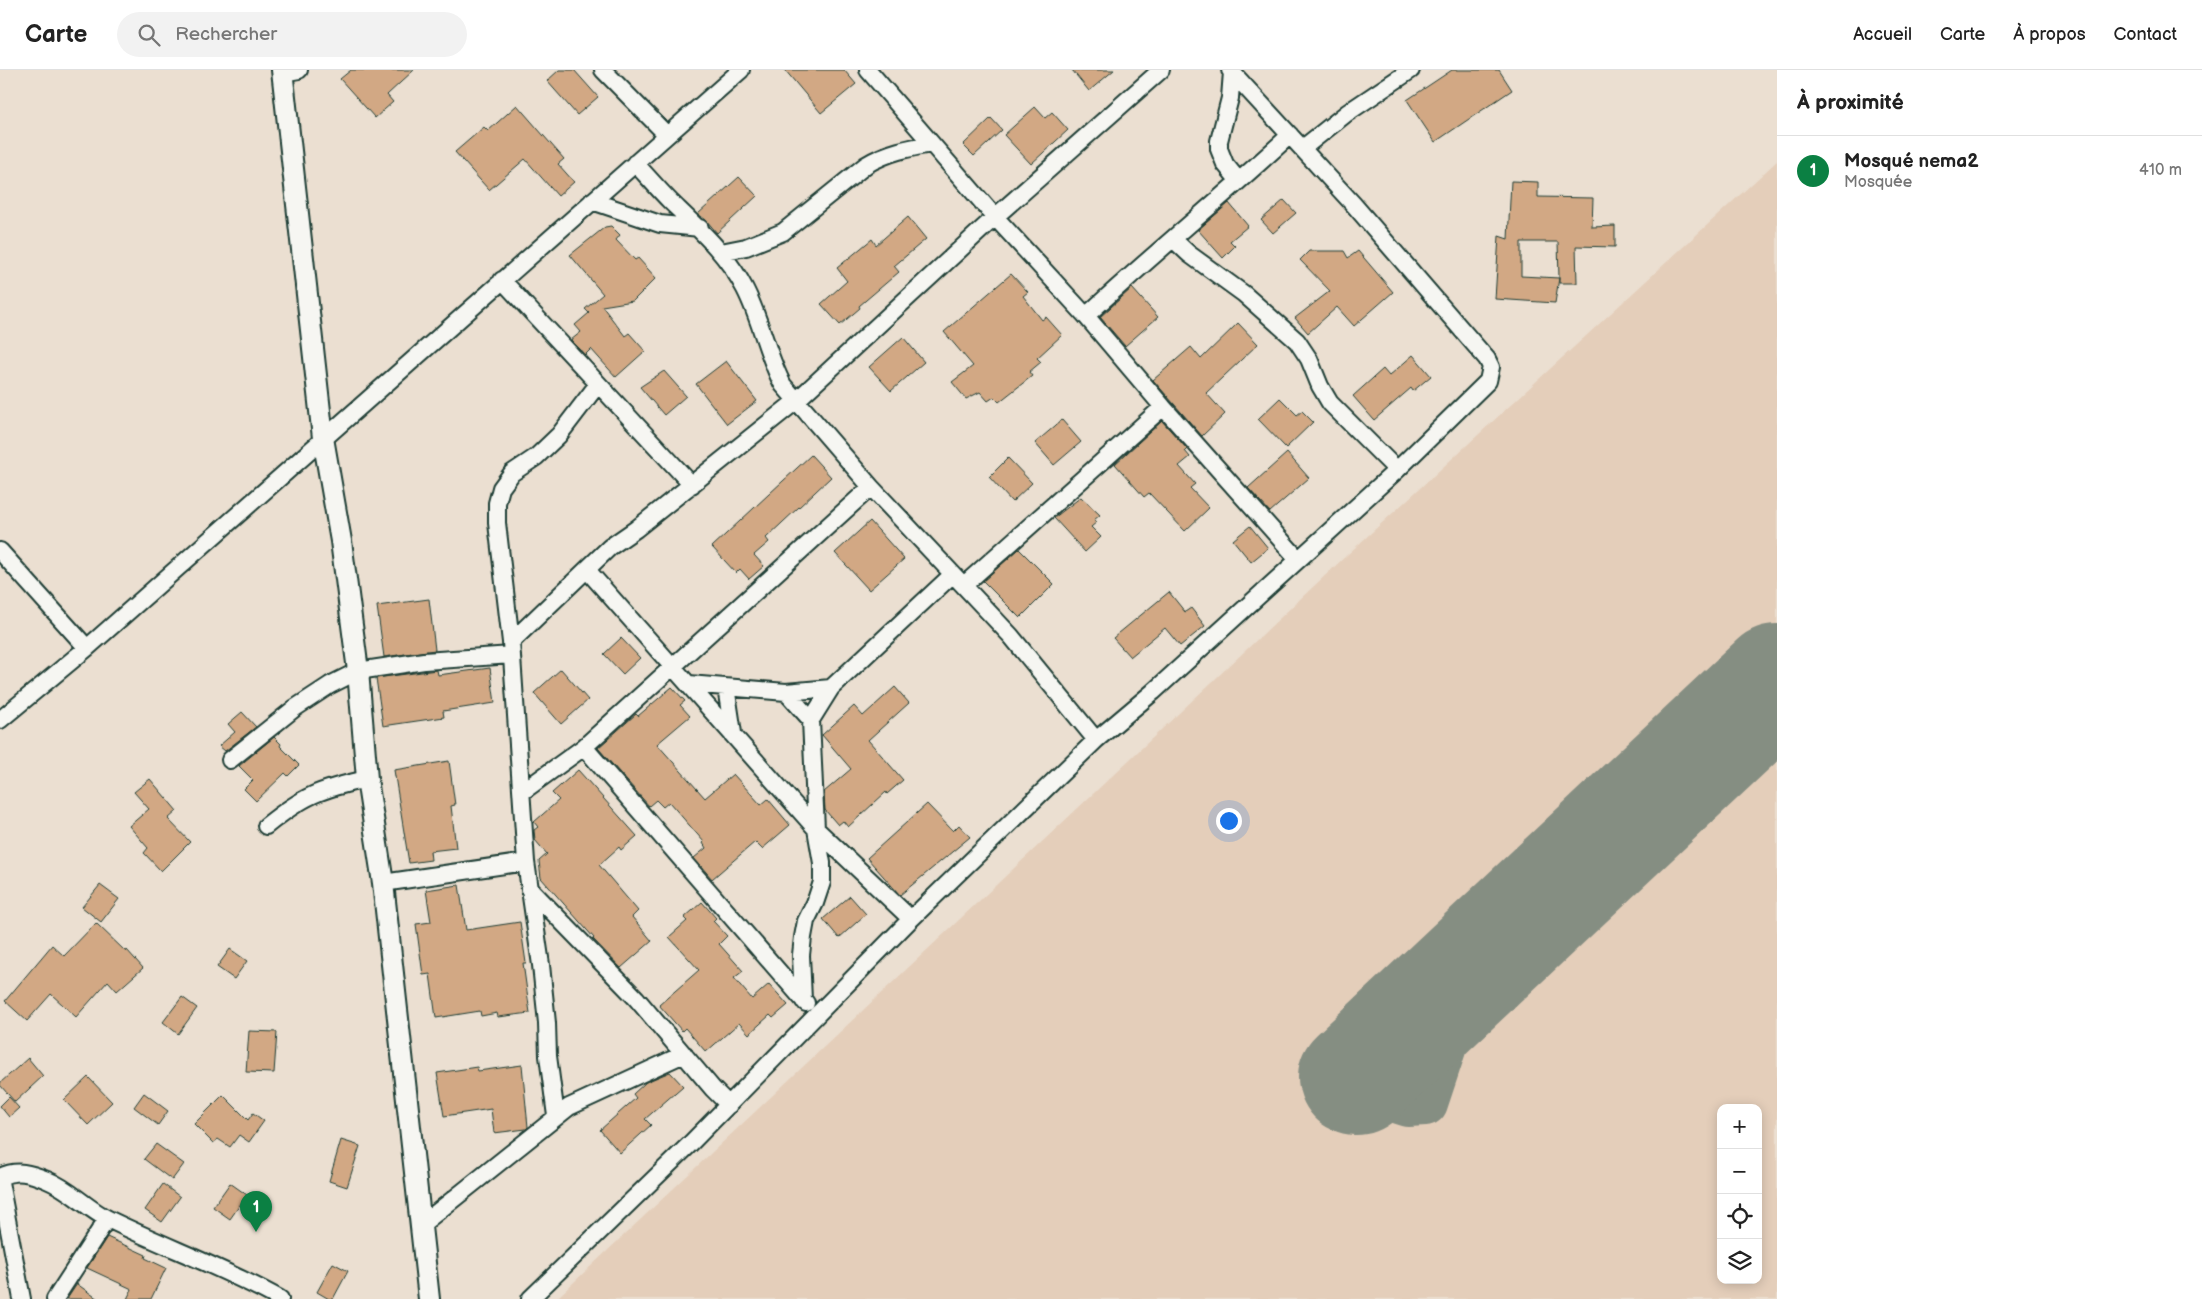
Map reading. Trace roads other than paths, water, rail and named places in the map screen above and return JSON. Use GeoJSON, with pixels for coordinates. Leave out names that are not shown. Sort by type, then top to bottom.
{"type":"FeatureCollection","features":[{"type":"Feature","properties":{"kind":"street"},"geometry":{"type":"LineString","coordinates":[[603,70],[667,135]]}},
{"type":"Feature","properties":{"kind":"street"},"geometry":{"type":"LineString","coordinates":[[0,720],[87,648],[741,70]]}},
{"type":"Feature","properties":{"kind":"street"},"geometry":{"type":"LineString","coordinates":[[868,70],[995,217],[1086,316],[1163,407],[1298,559]]}},
{"type":"Feature","properties":{"kind":"street"},"geometry":{"type":"LineString","coordinates":[[230,760],[295,708],[330,685],[358,671],[512,649],[610,547],[796,401],[995,217],[1161,70]]}},
{"type":"Feature","properties":{"kind":"street"},"geometry":{"type":"LineString","coordinates":[[1303,148],[1347,112],[1411,70]]}},
{"type":"Feature","properties":{"kind":"street"},"geometry":{"type":"LineString","coordinates":[[288,71],[324,438],[341,541],[358,671],[367,779],[383,884],[429,1299]]}},
{"type":"Feature","properties":{"kind":"street"},"geometry":{"type":"LineString","coordinates":[[530,1299],[818,1015],[911,918],[1096,740],[1153,692],[1397,470],[1483,387],[1491,374],[1491,367],[1487,359],[1447,312],[1303,148],[1231,71]]}},
{"type":"Feature","properties":{"kind":"street"},"geometry":{"type":"LineString","coordinates":[[1231,71],[1230,98],[1219,149],[1225,164],[1238,180]]}},
{"type":"Feature","properties":{"kind":"street"},"geometry":{"type":"LineString","coordinates":[[1086,316],[1137,268],[1173,239],[1290,135]]}},
{"type":"Feature","properties":{"kind":"street"},"geometry":{"type":"LineString","coordinates":[[721,252],[746,247],[783,232],[878,157],[932,144]]}},
{"type":"Feature","properties":{"kind":"street"},"geometry":{"type":"LineString","coordinates":[[635,163],[670,202],[700,228],[721,252],[746,290],[774,369],[783,385],[871,487],[1011,636],[1096,740]]}},
{"type":"Feature","properties":{"kind":"street"},"geometry":{"type":"LineString","coordinates":[[592,200],[660,224],[700,228]]}},
{"type":"Feature","properties":{"kind":"street"},"geometry":{"type":"LineString","coordinates":[[1173,239],[1189,254],[1244,294],[1297,341],[1309,360],[1320,386],[1330,403],[1397,470]]}},
{"type":"Feature","properties":{"kind":"street"},"geometry":{"type":"LineString","coordinates":[[502,280],[692,484]]}},
{"type":"Feature","properties":{"kind":"street"},"geometry":{"type":"LineString","coordinates":[[556,1116],[548,1056],[547,1023],[532,891],[526,862],[512,649],[497,523],[497,503],[501,488],[512,473],[536,457],[558,435],[598,384]]}},
{"type":"Feature","properties":{"kind":"street"},"geometry":{"type":"LineString","coordinates":[[803,1000],[801,954],[803,937],[806,921],[822,882],[822,863],[816,829],[811,720],[831,688],[1163,407]]}},
{"type":"Feature","properties":{"kind":"street"},"geometry":{"type":"LineString","coordinates":[[522,792],[584,747],[871,487]]}},
{"type":"Feature","properties":{"kind":"street"},"geometry":{"type":"LineString","coordinates":[[0,551],[87,648]]}},
{"type":"Feature","properties":{"kind":"street"},"geometry":{"type":"LineString","coordinates":[[588,571],[816,829],[911,918]]}},
{"type":"Feature","properties":{"kind":"street"},"geometry":{"type":"LineString","coordinates":[[689,684],[786,692],[831,688]]}},
{"type":"Feature","properties":{"kind":"street"},"geometry":{"type":"LineString","coordinates":[[726,687],[733,733]]}},
{"type":"Feature","properties":{"kind":"street"},"geometry":{"type":"LineString","coordinates":[[786,692],[811,720]]}},
{"type":"Feature","properties":{"kind":"street"},"geometry":{"type":"LineString","coordinates":[[584,747],[818,1015]]}},
{"type":"Feature","properties":{"kind":"street"},"geometry":{"type":"LineString","coordinates":[[266,826],[288,808],[307,796],[330,787],[367,779]]}},
{"type":"Feature","properties":{"kind":"street"},"geometry":{"type":"LineString","coordinates":[[383,884],[526,862]]}},
{"type":"Feature","properties":{"kind":"street"},"geometry":{"type":"LineString","coordinates":[[532,891],[636,998],[712,1089],[728,1105]]}},
{"type":"Feature","properties":{"kind":"street"},"geometry":{"type":"LineString","coordinates":[[421,1225],[556,1116],[588,1098],[684,1054]]}},
{"type":"Feature","properties":{"kind":"street"},"geometry":{"type":"LineString","coordinates":[[0,1177],[12,1172],[23,1172],[46,1180],[69,1192],[91,1210],[107,1219],[139,1235],[209,1263],[280,1299]]}},
{"type":"Feature","properties":{"kind":"street"},"geometry":{"type":"LineString","coordinates":[[0,1182],[22,1299]]}},
{"type":"Feature","properties":{"kind":"street"},"geometry":{"type":"LineString","coordinates":[[55,1299],[107,1219]]}},
{"type":"Feature","properties":{"kind":"place","name":"Mosqué nema2"},"geometry":{"type":"Point","coordinates":[256,1232]}}]}
